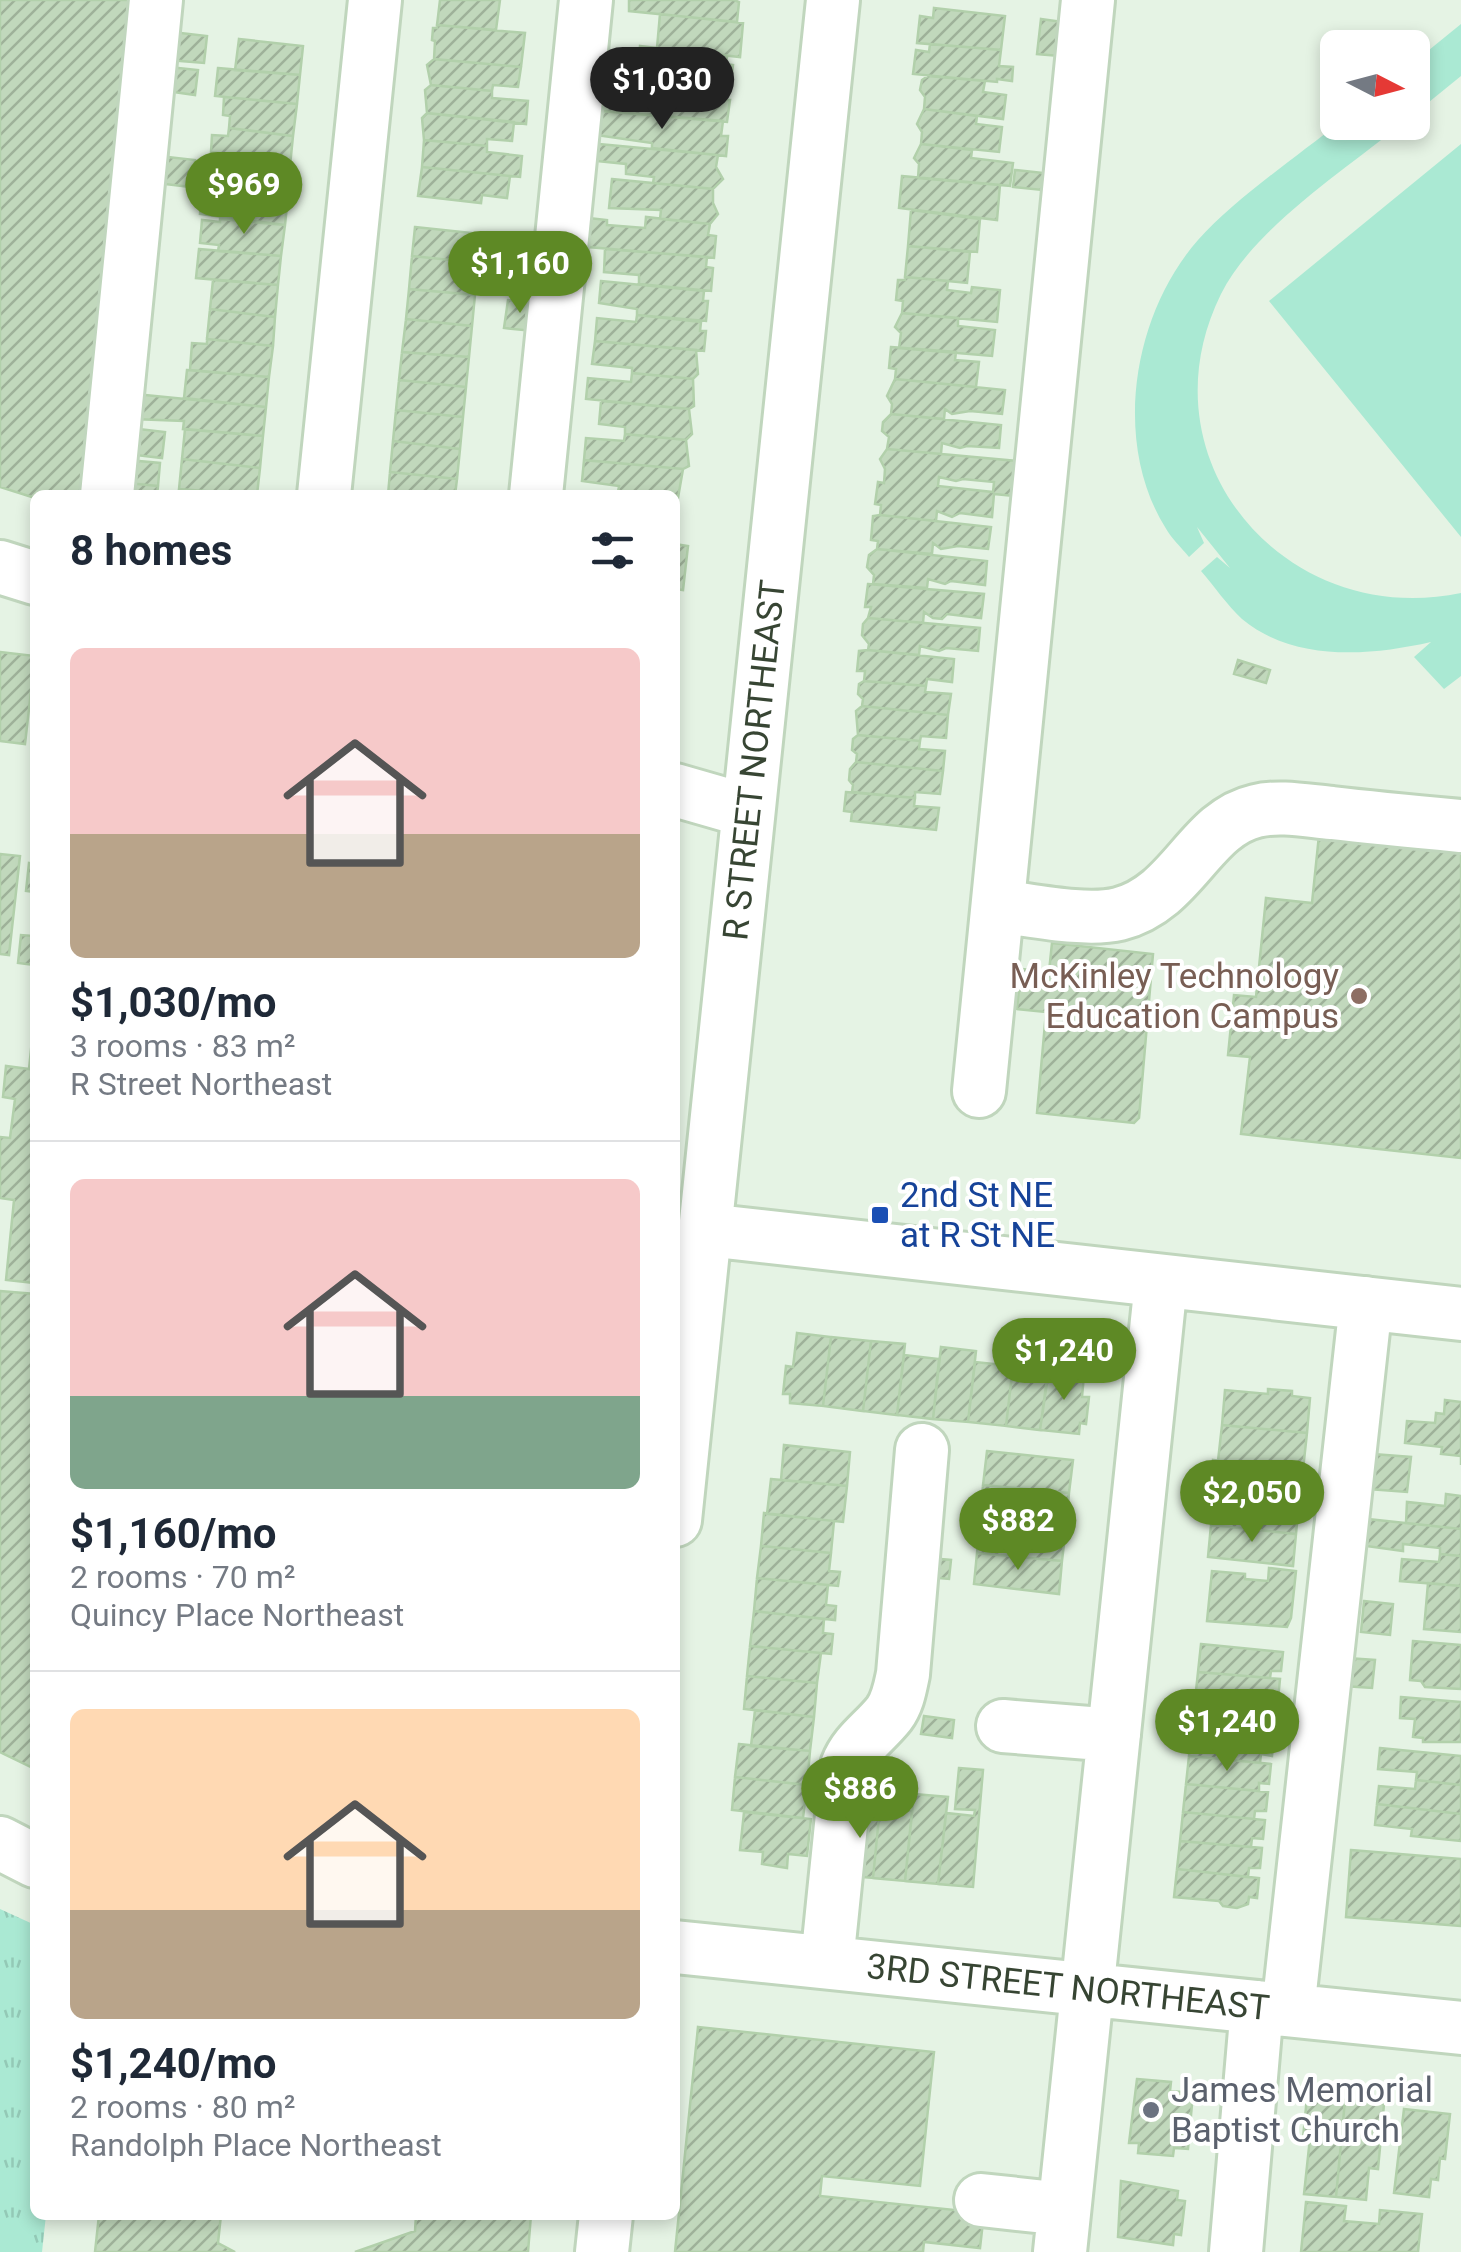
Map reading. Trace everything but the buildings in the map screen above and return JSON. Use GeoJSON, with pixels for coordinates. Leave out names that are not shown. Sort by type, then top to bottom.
{"type":"FeatureCollection","features":[{"type":"Feature","properties":{"kind":"street"},"geometry":{"type":"LineString","coordinates":[[107,490],[156,0]]}},
{"type":"Feature","properties":{"kind":"street"},"geometry":{"type":"LineString","coordinates":[[325,490],[374,0]]}},
{"type":"Feature","properties":{"kind":"street"},"geometry":{"type":"LineString","coordinates":[[537,490],[586,0]]}},
{"type":"Feature","properties":{"kind":"street","name":"R STREET NORTHEAST"},"geometry":{"type":"LineString","coordinates":[[680,1475],[832,0]]}},
{"type":"Feature","properties":{"kind":"street"},"geometry":{"type":"LineString","coordinates":[[979,1091],[1088,0]]}},
{"type":"Feature","properties":{"kind":"street"},"geometry":{"type":"LineString","coordinates":[[0,567],[30,576]]}},
{"type":"Feature","properties":{"kind":"street"},"geometry":{"type":"LineString","coordinates":[[680,792],[748,812]]}},
{"type":"Feature","properties":{"kind":"street"},"geometry":{"type":"LineString","coordinates":[[998,906],[1118,914],[1156,898],[1228,822],[1257,810],[1461,826]]}},
{"type":"Feature","properties":{"kind":"street"},"geometry":{"type":"LineString","coordinates":[[707,1230],[1461,1314]]}},
{"type":"Feature","properties":{"kind":"street"},"geometry":{"type":"LineString","coordinates":[[981,2200],[1062,2231],[1160,1282]]}},
{"type":"Feature","properties":{"kind":"street"},"geometry":{"type":"LineString","coordinates":[[1236,2252],[1366,1304]]}},
{"type":"Feature","properties":{"kind":"street"},"geometry":{"type":"LineString","coordinates":[[827,1962],[847,1766],[860,1742],[888,1715],[903,1674],[922,1450]]}},
{"type":"Feature","properties":{"kind":"street"},"geometry":{"type":"LineString","coordinates":[[1003,1726],[1114,1736]]}},
{"type":"Feature","properties":{"kind":"street"},"geometry":{"type":"LineString","coordinates":[[0,1843],[30,1859]]}},
{"type":"Feature","properties":{"kind":"street","name":"3RD STREET NORTHEAST"},"geometry":{"type":"LineString","coordinates":[[680,1947],[1461,2028]]}},
{"type":"Feature","properties":{"kind":"street"},"geometry":{"type":"LineString","coordinates":[[602,2252],[605,2220]]}},
{"type":"Feature","properties":{"kind":"green space"},"geometry":{"type":"Polygon","coordinates":[[[1461,24],[1461,76],[1430,101],[1430,49],[1461,24]]]}},
{"type":"Feature","properties":{"kind":"green space"},"geometry":{"type":"Polygon","coordinates":[[[1320,137],[1381,140],[1278,223],[1255,246],[1221,294],[1201,356],[1199,416],[1215,471],[1245,520],[1287,558],[1338,585],[1397,598],[1461,593],[1461,676],[1444,689],[1414,657],[1431,642],[1383,650],[1333,652],[1285,643],[1263,633],[1242,619],[1201,571],[1217,557],[1230,568],[1197,527],[1204,543],[1189,557],[1165,527],[1149,493],[1139,456],[1135,418],[1137,379],[1158,304],[1198,240],[1320,137]]]}},
{"type":"Feature","properties":{"kind":"green space"},"geometry":{"type":"Polygon","coordinates":[[[1461,144],[1461,537],[1269,301],[1461,144]]]}},
{"type":"Feature","properties":{"kind":"green space"},"geometry":{"type":"Polygon","coordinates":[[[0,1909],[30,1923],[30,2220],[45,2220],[42,2252],[0,2252],[0,1909]]]}},
{"type":"Feature","properties":{"kind":"place","name":"McKinley Technology Education Campus"},"geometry":{"type":"Point","coordinates":[1359,996]}},
{"type":"Feature","properties":{"kind":"place","name":"2nd St NE at R St NE"},"geometry":{"type":"Point","coordinates":[880,1215]}},
{"type":"Feature","properties":{"kind":"place","name":"James Memorial Baptist Church"},"geometry":{"type":"Point","coordinates":[1151,2110]}}]}
